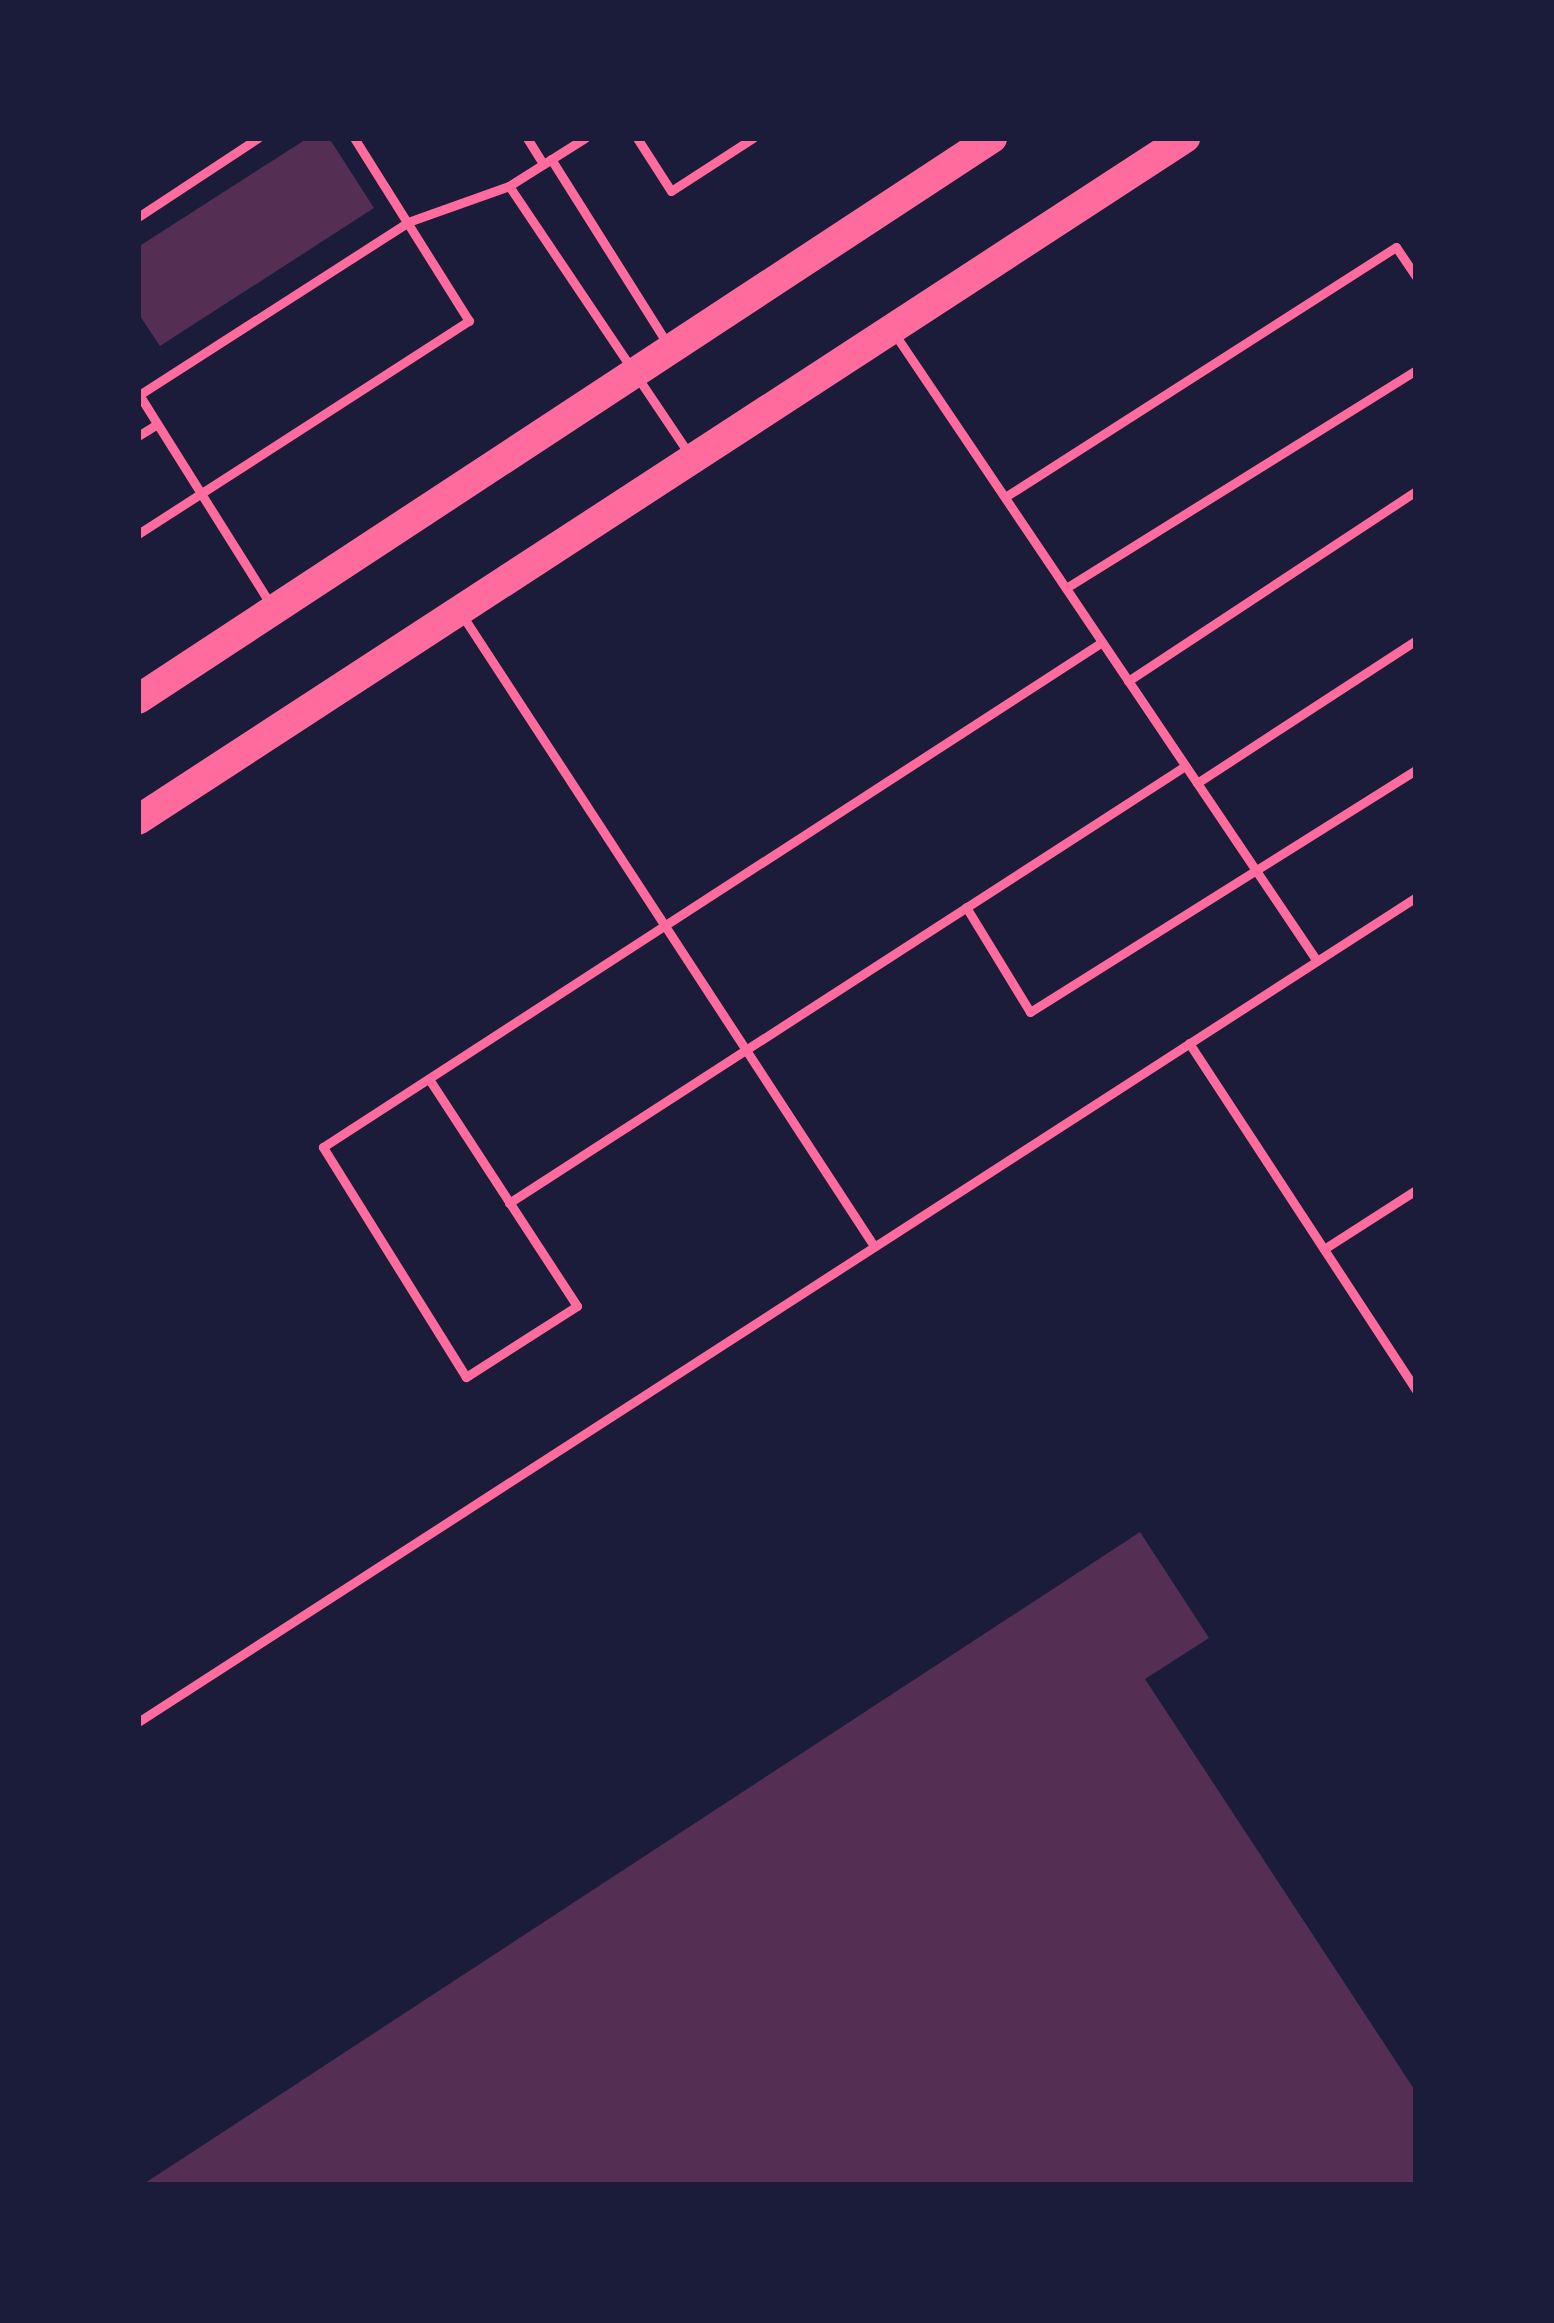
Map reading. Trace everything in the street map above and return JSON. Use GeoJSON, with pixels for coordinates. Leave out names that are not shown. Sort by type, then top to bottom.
{"type":"FeatureCollection","features":[{"type":"Feature","properties":{"kind":"main road"},"geometry":{"type":"LineString","coordinates":[[138,699],[992,138]]}},
{"type":"Feature","properties":{"kind":"main road"},"geometry":{"type":"LineString","coordinates":[[138,820],[1185,138]]}},
{"type":"Feature","properties":{"kind":"lane"},"geometry":{"type":"LineString","coordinates":[[138,217],[258,138]]}},
{"type":"Feature","properties":{"kind":"lane"},"geometry":{"type":"LineString","coordinates":[[138,534],[469,321],[354,138]]}},
{"type":"Feature","properties":{"kind":"lane"},"geometry":{"type":"LineString","coordinates":[[527,138],[670,350]]}},
{"type":"Feature","properties":{"kind":"lane"},"geometry":{"type":"LineString","coordinates":[[274,610],[139,394],[408,222],[509,186],[585,138]]}},
{"type":"Feature","properties":{"kind":"lane"},"geometry":{"type":"LineString","coordinates":[[637,138],[671,191],[753,138]]}},
{"type":"Feature","properties":{"kind":"lane"},"geometry":{"type":"LineString","coordinates":[[509,186],[692,458]]}},
{"type":"Feature","properties":{"kind":"lane"},"geometry":{"type":"LineString","coordinates":[[1005,497],[1396,247],[1416,277]]}},
{"type":"Feature","properties":{"kind":"lane"},"geometry":{"type":"LineString","coordinates":[[891,329],[1316,961]]}},
{"type":"Feature","properties":{"kind":"lane"},"geometry":{"type":"LineString","coordinates":[[1066,588],[1416,370]]}},
{"type":"Feature","properties":{"kind":"lane"},"geometry":{"type":"LineString","coordinates":[[138,436],[157,424]]}},
{"type":"Feature","properties":{"kind":"lane"},"geometry":{"type":"LineString","coordinates":[[1128,680],[1416,491]]}},
{"type":"Feature","properties":{"kind":"lane"},"geometry":{"type":"LineString","coordinates":[[459,610],[874,1246]]}},
{"type":"Feature","properties":{"kind":"lane"},"geometry":{"type":"LineString","coordinates":[[1197,783],[1416,640]]}},
{"type":"Feature","properties":{"kind":"lane"},"geometry":{"type":"LineString","coordinates":[[429,1078],[577,1306],[466,1377],[323,1147],[429,1078],[665,926],[1102,642]]}},
{"type":"Feature","properties":{"kind":"lane"},"geometry":{"type":"LineString","coordinates":[[509,1202],[1185,766]]}},
{"type":"Feature","properties":{"kind":"lane"},"geometry":{"type":"LineString","coordinates":[[966,907],[1030,1012],[1416,770]]}},
{"type":"Feature","properties":{"kind":"lane"},"geometry":{"type":"LineString","coordinates":[[138,1722],[1416,897]]}},
{"type":"Feature","properties":{"kind":"lane"},"geometry":{"type":"LineString","coordinates":[[1189,1043],[1416,1390]]}},
{"type":"Feature","properties":{"kind":"lane"},"geometry":{"type":"LineString","coordinates":[[1324,1249],[1416,1190]]}},
{"type":"Feature","properties":{"kind":"building"},"geometry":{"type":"Polygon","coordinates":[[[308,138],[329,138],[374,208],[160,346],[138,313],[138,247],[308,138]]]}},
{"type":"Feature","properties":{"kind":"building"},"geometry":{"type":"Polygon","coordinates":[[[1140,1532],[1209,1638],[1145,1679],[1416,2092],[1416,2185],[142,2185],[1140,1532]]]}}]}
